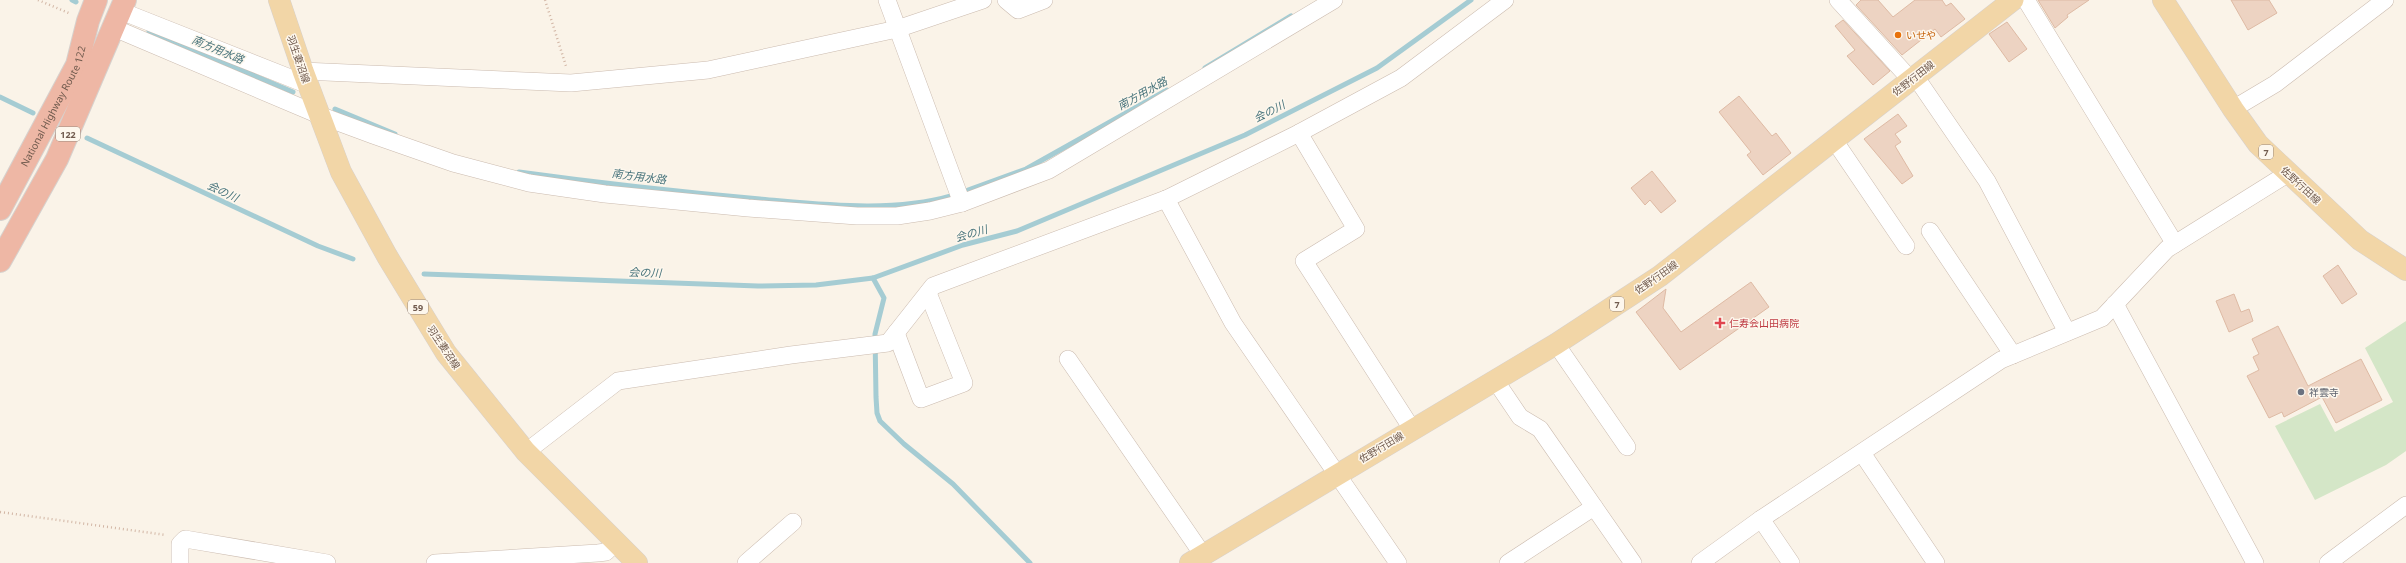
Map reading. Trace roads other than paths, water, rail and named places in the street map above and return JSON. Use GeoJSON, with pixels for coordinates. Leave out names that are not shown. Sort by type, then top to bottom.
{"type":"FeatureCollection","features":[{"type":"Feature","properties":{"kind":"highway","name":"National Highway Route 122"},"geometry":{"type":"LineString","coordinates":[[0,209],[78,65],[88,21],[96,0]]}},
{"type":"Feature","properties":{"kind":"highway","name":"122"},"geometry":{"type":"LineString","coordinates":[[0,261],[57,159],[120,13]]}},
{"type":"Feature","properties":{"kind":"main road","name":"羽生妻沼線"},"geometry":{"type":"LineString","coordinates":[[279,0],[305,78],[341,172],[387,256],[442,347],[526,452],[637,563]]}},
{"type":"Feature","properties":{"kind":"main road","name":"佐野行田線"},"geometry":{"type":"LineString","coordinates":[[1197,559],[1338,473],[1556,344],[1660,276],[2013,0]]}},
{"type":"Feature","properties":{"kind":"main road","name":"佐野行田線"},"geometry":{"type":"LineString","coordinates":[[2163,0],[2233,109],[2258,144],[2287,174],[2360,240],[2406,270]]}},
{"type":"Feature","properties":{"kind":"street"},"geometry":{"type":"LineString","coordinates":[[887,0],[962,203]]}},
{"type":"Feature","properties":{"kind":"street"},"geometry":{"type":"LineString","coordinates":[[120,13],[305,78],[571,83],[708,70],[897,29],[983,0]]}},
{"type":"Feature","properties":{"kind":"street"},"geometry":{"type":"LineString","coordinates":[[1006,0],[1018,10],[1044,0]]}},
{"type":"Feature","properties":{"kind":"street"},"geometry":{"type":"LineString","coordinates":[[120,13],[319,115],[453,163],[529,183],[605,194],[748,208],[857,216],[897,216],[930,211],[962,203],[1049,170],[1334,0]]}},
{"type":"Feature","properties":{"kind":"street"},"geometry":{"type":"LineString","coordinates":[[526,452],[618,381],[791,354],[888,342],[933,286],[1166,200],[1299,133],[1401,78],[1505,0]]}},
{"type":"Feature","properties":{"kind":"street"},"geometry":{"type":"LineString","coordinates":[[1838,0],[1913,78],[1987,181],[2067,332]]}},
{"type":"Feature","properties":{"kind":"street"},"geometry":{"type":"LineString","coordinates":[[2026,0],[2175,244]]}},
{"type":"Feature","properties":{"kind":"street"},"geometry":{"type":"LineString","coordinates":[[2233,109],[2287,76],[2385,0]]}},
{"type":"Feature","properties":{"kind":"street"},"geometry":{"type":"LineString","coordinates":[[1299,133],[1356,229],[1304,261],[1412,429]]}},
{"type":"Feature","properties":{"kind":"street"},"geometry":{"type":"LineString","coordinates":[[1834,140],[1906,246]]}},
{"type":"Feature","properties":{"kind":"street"},"geometry":{"type":"LineString","coordinates":[[1700,563],[1761,519],[2001,360],[2102,318],[2167,249],[2287,174]]}},
{"type":"Feature","properties":{"kind":"street"},"geometry":{"type":"LineString","coordinates":[[1166,200],[1233,323],[1338,473],[1398,563]]}},
{"type":"Feature","properties":{"kind":"street"},"geometry":{"type":"LineString","coordinates":[[1930,231],[2013,355]]}},
{"type":"Feature","properties":{"kind":"street"},"geometry":{"type":"LineString","coordinates":[[896,333],[921,399],[964,383],[928,293]]}},
{"type":"Feature","properties":{"kind":"street"},"geometry":{"type":"LineString","coordinates":[[2115,304],[2255,563]]}},
{"type":"Feature","properties":{"kind":"street"},"geometry":{"type":"LineString","coordinates":[[1556,344],[1628,447]]}},
{"type":"Feature","properties":{"kind":"street"},"geometry":{"type":"LineString","coordinates":[[1068,359],[1197,559]]}},
{"type":"Feature","properties":{"kind":"street"},"geometry":{"type":"LineString","coordinates":[[1495,380],[1520,417],[1540,429],[1633,563]]}},
{"type":"Feature","properties":{"kind":"street"},"geometry":{"type":"LineString","coordinates":[[1862,453],[1936,563]]}},
{"type":"Feature","properties":{"kind":"street"},"geometry":{"type":"LineString","coordinates":[[2328,563],[2406,505]]}},
{"type":"Feature","properties":{"kind":"street"},"geometry":{"type":"LineString","coordinates":[[1508,563],[1594,507]]}},
{"type":"Feature","properties":{"kind":"street"},"geometry":{"type":"LineString","coordinates":[[1761,519],[1791,563]]}},
{"type":"Feature","properties":{"kind":"street"},"geometry":{"type":"LineString","coordinates":[[746,563],[793,522]]}},
{"type":"Feature","properties":{"kind":"street"},"geometry":{"type":"LineString","coordinates":[[180,563],[182,540],[190,539],[327,563]]}},
{"type":"Feature","properties":{"kind":"street"},"geometry":{"type":"LineString","coordinates":[[435,563],[598,554],[606,552],[616,542]]}},
{"type":"Feature","properties":{"kind":"waterway","name":"南方用水路"},"geometry":{"type":"LineString","coordinates":[[72,0],[76,2]]}},
{"type":"Feature","properties":{"kind":"waterway","name":"会の川"},"geometry":{"type":"LineString","coordinates":[[424,274],[758,286],[816,285],[873,278],[963,245],[1017,231],[1245,135],[1377,68],[1471,0]]}},
{"type":"Feature","properties":{"kind":"waterway","name":"南方用水路"},"geometry":{"type":"LineString","coordinates":[[1205,68],[1291,16]]}},
{"type":"Feature","properties":{"kind":"waterway","name":"南方用水路"},"geometry":{"type":"LineString","coordinates":[[149,31],[293,92]]}},
{"type":"Feature","properties":{"kind":"waterway","name":"南方用水路"},"geometry":{"type":"LineString","coordinates":[[968,190],[1026,169],[1167,90]]}},
{"type":"Feature","properties":{"kind":"waterway","name":"会の川"},"geometry":{"type":"LineString","coordinates":[[0,97],[33,113]]}},
{"type":"Feature","properties":{"kind":"waterway","name":"南方用水路"},"geometry":{"type":"LineString","coordinates":[[335,109],[395,134]]}},
{"type":"Feature","properties":{"kind":"waterway","name":"会の川"},"geometry":{"type":"LineString","coordinates":[[87,138],[318,246],[353,259]]}},
{"type":"Feature","properties":{"kind":"waterway","name":"南方用水路"},"geometry":{"type":"LineString","coordinates":[[519,172],[670,190],[832,205],[881,206],[929,201],[951,196]]}},
{"type":"Feature","properties":{"kind":"waterway"},"geometry":{"type":"LineString","coordinates":[[873,278],[884,298],[875,334],[876,397],[877,413],[880,421],[904,444],[953,484],[1030,563]]}},
{"type":"Feature","properties":{"kind":"place","name":"いせや"},"geometry":{"type":"Point","coordinates":[1898,35]}},
{"type":"Feature","properties":{"kind":"place","name":"仁寿会山田病院"},"geometry":{"type":"Point","coordinates":[1720,323]}},
{"type":"Feature","properties":{"kind":"place","name":"祥雲寺"},"geometry":{"type":"Point","coordinates":[2301,392]}}]}
